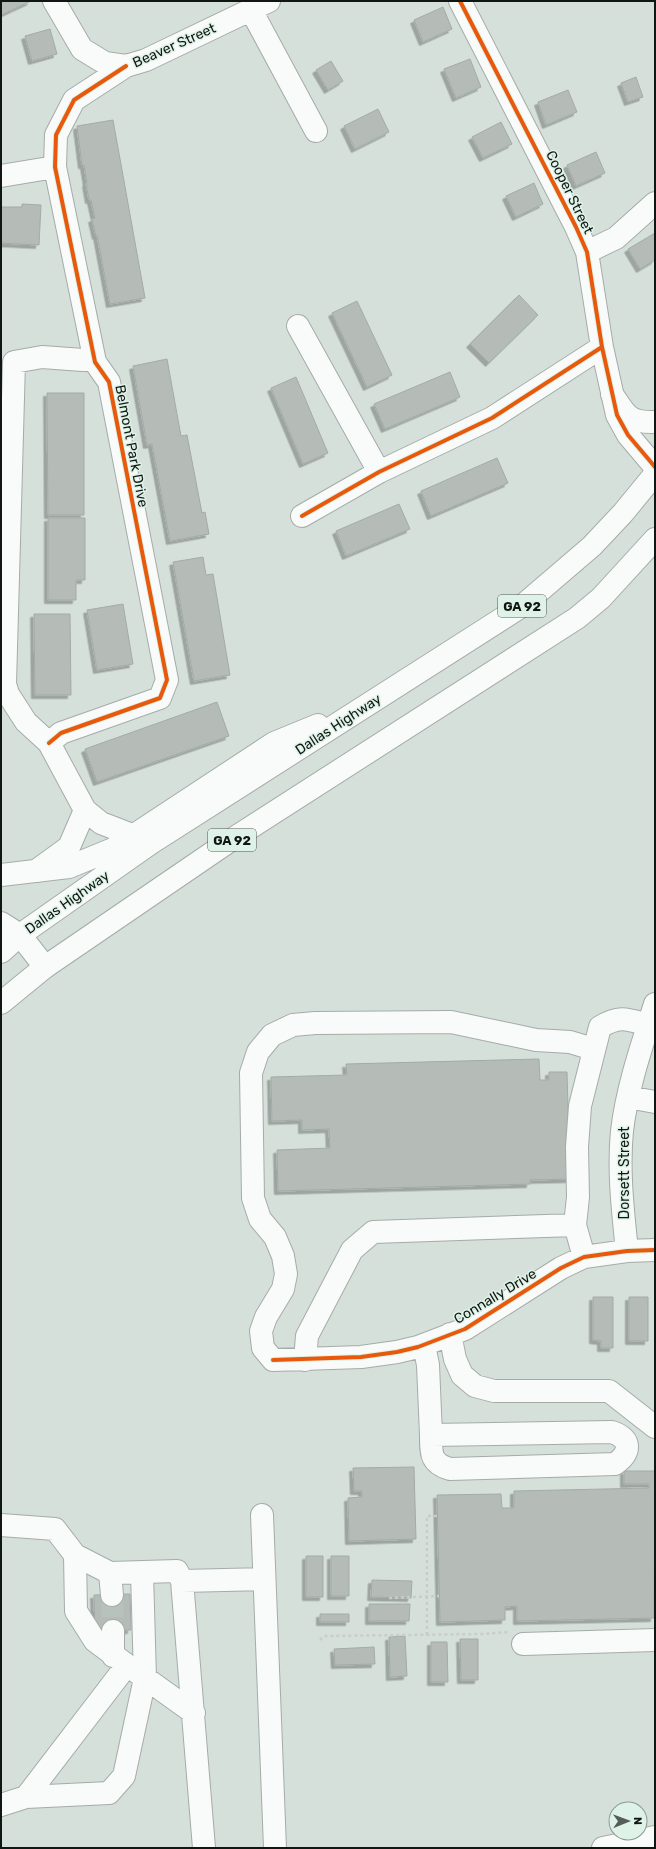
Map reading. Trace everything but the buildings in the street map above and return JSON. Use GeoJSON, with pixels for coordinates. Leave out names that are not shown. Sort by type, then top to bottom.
{"type":"FeatureCollection","features":[{"type":"Feature","properties":{"kind":"street","name":"Beaver Street"},"geometry":{"type":"LineString","coordinates":[[54,1],[82,49],[105,63],[126,66],[146,60],[260,5]]}},
{"type":"Feature","properties":{"kind":"street","name":"Cooper Street"},"geometry":{"type":"LineString","coordinates":[[460,1],[576,227],[587,252],[602,347],[617,414],[628,435],[655,467]]}},
{"type":"Feature","properties":{"kind":"street"},"geometry":{"type":"LineString","coordinates":[[260,5],[316,131]]}},
{"type":"Feature","properties":{"kind":"street","name":"Belmont Park Drive"},"geometry":{"type":"LineString","coordinates":[[49,743],[61,733],[160,698],[167,680],[109,382],[94,359],[55,167],[56,135],[74,100],[126,66]]}},
{"type":"Feature","properties":{"kind":"street"},"geometry":{"type":"LineString","coordinates":[[1,176],[55,167]]}},
{"type":"Feature","properties":{"kind":"street"},"geometry":{"type":"LineString","coordinates":[[587,252],[616,238],[655,203]]}},
{"type":"Feature","properties":{"kind":"street"},"geometry":{"type":"LineString","coordinates":[[298,326],[379,472]]}},
{"type":"Feature","properties":{"kind":"street"},"geometry":{"type":"LineString","coordinates":[[302,516],[379,472],[492,418],[602,347]]}},
{"type":"Feature","properties":{"kind":"street"},"geometry":{"type":"LineString","coordinates":[[94,359],[84,360],[42,357],[14,362],[6,684],[8,694],[26,722],[49,743],[85,810],[101,823],[132,836]]}},
{"type":"Feature","properties":{"kind":"street"},"geometry":{"type":"LineString","coordinates":[[612,394],[626,416],[645,422],[655,422]]}},
{"type":"Feature","properties":{"kind":"street","name":"Dallas Highway"},"geometry":{"type":"LineString","coordinates":[[1,952],[20,935],[151,843],[522,606],[592,546],[624,513],[655,474]]}},
{"type":"Feature","properties":{"kind":"street","name":"GA 92"},"geometry":{"type":"LineString","coordinates":[[1,1003],[44,967],[238,836],[577,618],[601,598],[655,539]]}},
{"type":"Feature","properties":{"kind":"street"},"geometry":{"type":"LineString","coordinates":[[1,875],[69,867],[113,849],[274,743],[364,707]]}},
{"type":"Feature","properties":{"kind":"street"},"geometry":{"type":"LineString","coordinates":[[36,871],[68,848],[85,810]]}},
{"type":"Feature","properties":{"kind":"street"},"geometry":{"type":"LineString","coordinates":[[1,923],[20,935],[44,967]]}},
{"type":"Feature","properties":{"kind":"street","name":"Dorsett Street"},"geometry":{"type":"LineString","coordinates":[[627,1251],[622,1163],[622,1132],[628,1096],[655,1004]]}},
{"type":"Feature","properties":{"kind":"street"},"geometry":{"type":"LineString","coordinates":[[584,1257],[575,1225],[578,1197],[577,1147],[580,1106],[600,1027],[612,1020],[628,1019],[648,1025]]}},
{"type":"Feature","properties":{"kind":"street","name":"Connally Drive"},"geometry":{"type":"LineString","coordinates":[[594,1049],[570,1042],[536,1040],[451,1022],[315,1023],[293,1025],[272,1035],[258,1052],[251,1073],[253,1198],[260,1219],[276,1237],[283,1256],[286,1274],[283,1289],[266,1317],[261,1331],[263,1348],[273,1360],[361,1357],[397,1352],[466,1329],[561,1268],[584,1257],[627,1251],[655,1250]]}},
{"type":"Feature","properties":{"kind":"street"},"geometry":{"type":"LineString","coordinates":[[628,1096],[655,1102]]}},
{"type":"Feature","properties":{"kind":"street"},"geometry":{"type":"LineString","coordinates":[[305,1360],[307,1336],[352,1250],[373,1232],[575,1225]]}},
{"type":"Feature","properties":{"kind":"street"},"geometry":{"type":"LineString","coordinates":[[450,1334],[455,1359],[462,1374],[475,1386],[494,1390],[609,1391],[655,1427]]}},
{"type":"Feature","properties":{"kind":"street"},"geometry":{"type":"LineString","coordinates":[[424,1344],[428,1365],[431,1454],[439,1466],[450,1469],[615,1464],[625,1458],[627,1449],[626,1442],[620,1435],[612,1432],[431,1434]]}},
{"type":"Feature","properties":{"kind":"street"},"geometry":{"type":"LineString","coordinates":[[262,1515],[275,1848]]}},
{"type":"Feature","properties":{"kind":"street"},"geometry":{"type":"LineString","coordinates":[[1,1525],[55,1529],[75,1555],[110,1573],[177,1571],[182,1581],[204,1848]]}},
{"type":"Feature","properties":{"kind":"street"},"geometry":{"type":"LineString","coordinates":[[75,1555],[76,1611],[95,1642],[194,1713]]}},
{"type":"Feature","properties":{"kind":"street"},"geometry":{"type":"LineString","coordinates":[[110,1573],[112,1595]]}},
{"type":"Feature","properties":{"kind":"street"},"geometry":{"type":"LineString","coordinates":[[1,1805],[26,1798],[109,1792],[124,1776],[145,1678],[142,1573]]}},
{"type":"Feature","properties":{"kind":"street"},"geometry":{"type":"LineString","coordinates":[[182,1581],[264,1579]]}},
{"type":"Feature","properties":{"kind":"street"},"geometry":{"type":"LineString","coordinates":[[26,1798],[120,1661],[113,1631]]}},
{"type":"Feature","properties":{"kind":"street"},"geometry":{"type":"LineString","coordinates":[[515,1638],[655,1640]]}},
{"type":"Feature","properties":{"kind":"street"},"geometry":{"type":"LineString","coordinates":[[603,1848],[655,1837]]}},
{"type":"Feature","properties":{"kind":"path"},"geometry":{"type":"LineString","coordinates":[[427,1635],[427,1516],[437,1516]]}},
{"type":"Feature","properties":{"kind":"path"},"geometry":{"type":"LineString","coordinates":[[389,1598],[428,1598],[439,1596]]}},
{"type":"Feature","properties":{"kind":"path"},"geometry":{"type":"LineString","coordinates":[[320,1640],[324,1636],[427,1635],[515,1638]]}},
{"type":"Feature","properties":{"kind":"tunnel"},"geometry":{"type":"LineString","coordinates":[[112,1595],[113,1631]]}},
{"type":"Feature","properties":{"kind":"cycle path"},"geometry":{"type":"LineString","coordinates":[[460,1],[576,227],[587,252],[602,347],[617,415],[628,435],[655,467]]}},
{"type":"Feature","properties":{"kind":"cycle path"},"geometry":{"type":"LineString","coordinates":[[49,743],[61,733],[160,698],[167,680],[109,382],[95,362],[55,167],[56,135],[74,100],[126,66]]}},
{"type":"Feature","properties":{"kind":"cycle path"},"geometry":{"type":"LineString","coordinates":[[302,516],[379,472],[492,418],[602,347]]}},
{"type":"Feature","properties":{"kind":"cycle path"},"geometry":{"type":"LineString","coordinates":[[273,1360],[361,1357],[397,1352],[418,1347],[465,1329],[561,1268],[584,1257],[627,1251],[655,1250]]}}]}
